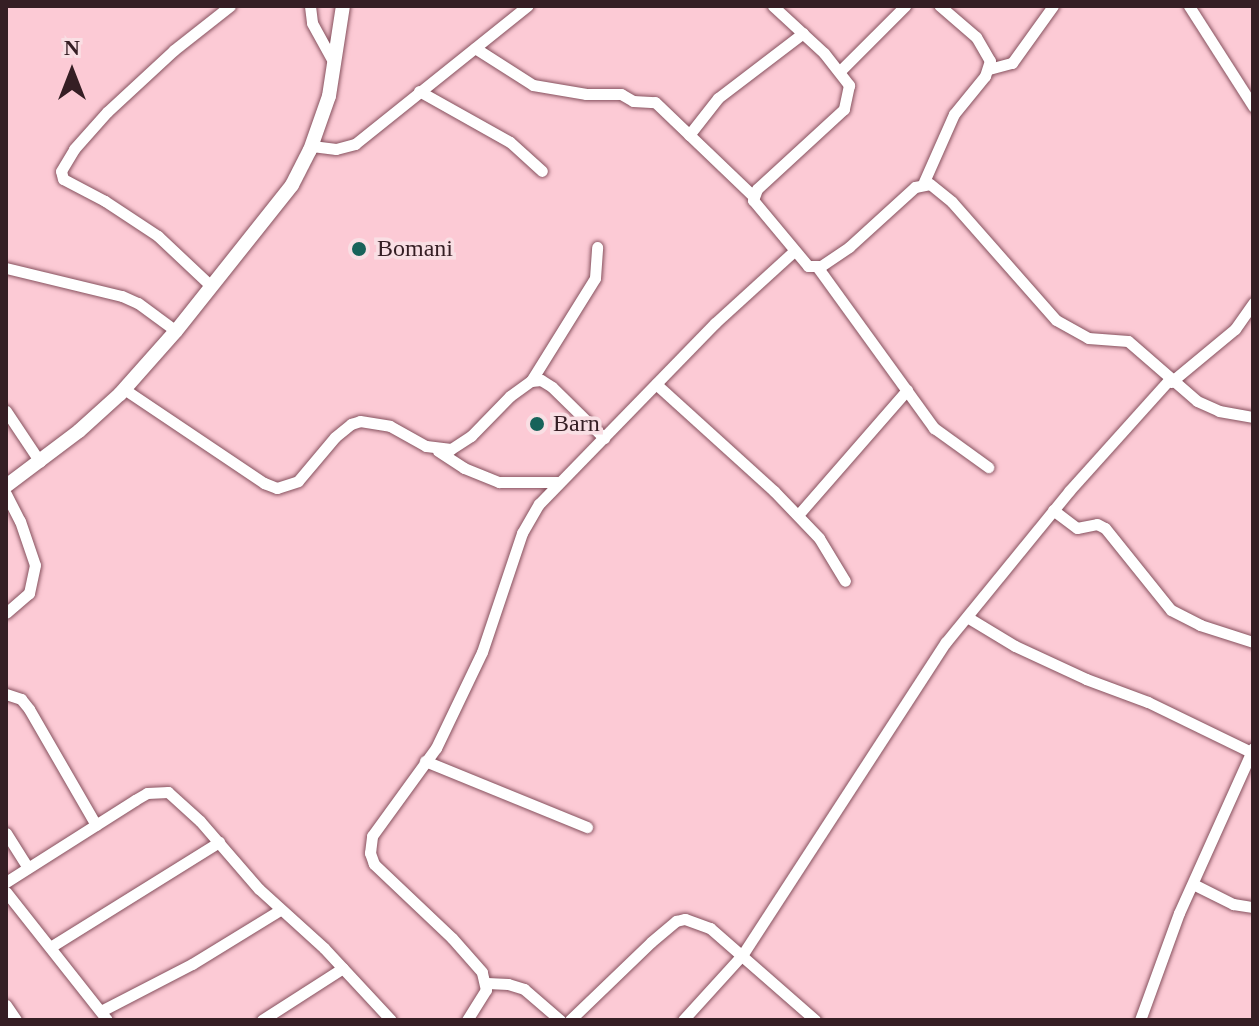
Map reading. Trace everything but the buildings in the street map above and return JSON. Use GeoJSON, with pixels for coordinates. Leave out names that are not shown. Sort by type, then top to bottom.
{"type":"FeatureCollection","features":[{"type":"Feature","properties":{"kind":"main road"},"geometry":{"type":"LineString","coordinates":[[6,486],[40,462],[124,389],[176,331],[292,185],[312,146],[335,68],[343,6]]}},
{"type":"Feature","properties":{"kind":"street"},"geometry":{"type":"LineString","coordinates":[[211,286],[158,236],[105,201],[63,179],[61,171],[74,149],[107,112],[174,50],[230,6]]}},
{"type":"Feature","properties":{"kind":"street"},"geometry":{"type":"LineString","coordinates":[[310,6],[312,23],[335,68]]}},
{"type":"Feature","properties":{"kind":"street"},"geometry":{"type":"LineString","coordinates":[[312,146],[349,147],[527,6]]}},
{"type":"Feature","properties":{"kind":"street"},"geometry":{"type":"LineString","coordinates":[[773,6],[841,70],[849,85],[844,109],[762,184],[754,197],[755,205],[808,266],[818,268],[934,428],[988,467]]}},
{"type":"Feature","properties":{"kind":"street"},"geometry":{"type":"LineString","coordinates":[[841,70],[905,6]]}},
{"type":"Feature","properties":{"kind":"street"},"geometry":{"type":"LineString","coordinates":[[818,268],[849,247],[923,184],[954,114],[989,69],[990,56],[986,50],[940,6]]}},
{"type":"Feature","properties":{"kind":"street"},"geometry":{"type":"LineString","coordinates":[[989,69],[1012,63],[1053,6]]}},
{"type":"Feature","properties":{"kind":"street"},"geometry":{"type":"LineString","coordinates":[[1189,6],[1253,106]]}},
{"type":"Feature","properties":{"kind":"street"},"geometry":{"type":"LineString","coordinates":[[689,135],[718,98],[803,33]]}},
{"type":"Feature","properties":{"kind":"street"},"geometry":{"type":"LineString","coordinates":[[475,48],[509,73],[533,85],[586,94],[621,94],[633,101],[655,102],[754,197]]}},
{"type":"Feature","properties":{"kind":"street"},"geometry":{"type":"LineString","coordinates":[[419,91],[510,142],[542,171]]}},
{"type":"Feature","properties":{"kind":"street"},"geometry":{"type":"LineString","coordinates":[[923,184],[930,184],[943,193],[1056,320],[1088,338],[1128,341],[1170,381],[1197,401],[1219,411],[1253,417]]}},
{"type":"Feature","properties":{"kind":"street"},"geometry":{"type":"LineString","coordinates":[[434,448],[451,449],[459,445],[510,396],[531,381],[595,278],[597,247]]}},
{"type":"Feature","properties":{"kind":"street"},"geometry":{"type":"LineString","coordinates":[[487,983],[482,972],[452,938],[374,864],[370,853],[372,836],[436,748],[482,652],[522,533],[539,504],[656,384],[794,251]]}},
{"type":"Feature","properties":{"kind":"street"},"geometry":{"type":"LineString","coordinates":[[6,268],[122,296],[138,303],[176,331]]}},
{"type":"Feature","properties":{"kind":"street"},"geometry":{"type":"LineString","coordinates":[[686,1019],[743,954],[795,878],[868,757],[967,617],[1053,510],[1170,381],[1235,329],[1253,303]]}},
{"type":"Feature","properties":{"kind":"street"},"geometry":{"type":"LineString","coordinates":[[531,381],[541,380],[552,387],[604,438]]}},
{"type":"Feature","properties":{"kind":"street"},"geometry":{"type":"LineString","coordinates":[[656,384],[798,515],[832,555],[845,581]]}},
{"type":"Feature","properties":{"kind":"street"},"geometry":{"type":"LineString","coordinates":[[124,389],[264,483],[277,488],[298,481],[335,437],[360,421],[390,426],[434,448],[464,468],[499,482],[559,482]]}},
{"type":"Feature","properties":{"kind":"street"},"geometry":{"type":"LineString","coordinates":[[798,515],[907,390]]}},
{"type":"Feature","properties":{"kind":"street"},"geometry":{"type":"LineString","coordinates":[[6,411],[40,462]]}},
{"type":"Feature","properties":{"kind":"street"},"geometry":{"type":"LineString","coordinates":[[6,494],[20,521],[35,565],[29,593],[6,613]]}},
{"type":"Feature","properties":{"kind":"street"},"geometry":{"type":"LineString","coordinates":[[1053,510],[1077,528],[1097,524],[1105,528],[1171,610],[1200,625],[1253,642]]}},
{"type":"Feature","properties":{"kind":"street"},"geometry":{"type":"LineString","coordinates":[[967,617],[1015,646],[1252,750],[1193,884],[1140,1020]]}},
{"type":"Feature","properties":{"kind":"street"},"geometry":{"type":"LineString","coordinates":[[6,694],[21,699],[29,709],[96,825]]}},
{"type":"Feature","properties":{"kind":"street"},"geometry":{"type":"LineString","coordinates":[[425,761],[587,827]]}},
{"type":"Feature","properties":{"kind":"street"},"geometry":{"type":"LineString","coordinates":[[6,882],[135,800],[158,790],[181,800],[280,910],[304,928],[391,1020]]}},
{"type":"Feature","properties":{"kind":"street"},"geometry":{"type":"LineString","coordinates":[[6,833],[28,868]]}},
{"type":"Feature","properties":{"kind":"street"},"geometry":{"type":"LineString","coordinates":[[52,946],[219,842]]}},
{"type":"Feature","properties":{"kind":"street"},"geometry":{"type":"LineString","coordinates":[[1193,884],[1233,904],[1253,907]]}},
{"type":"Feature","properties":{"kind":"street"},"geometry":{"type":"LineString","coordinates":[[6,892],[104,1015],[280,910]]}},
{"type":"Feature","properties":{"kind":"street"},"geometry":{"type":"LineString","coordinates":[[570,1020],[602,986],[676,921],[693,920],[710,928],[743,954],[815,1020]]}},
{"type":"Feature","properties":{"kind":"street"},"geometry":{"type":"LineString","coordinates":[[262,1020],[343,968]]}},
{"type":"Feature","properties":{"kind":"street"},"geometry":{"type":"LineString","coordinates":[[467,1020],[487,983]]}},
{"type":"Feature","properties":{"kind":"street"},"geometry":{"type":"LineString","coordinates":[[487,983],[524,989],[560,1020]]}},
{"type":"Feature","properties":{"kind":"street"},"geometry":{"type":"LineString","coordinates":[[6,1005],[16,1020]]}},
{"type":"Feature","properties":{"kind":"place","name":"Bomani"},"geometry":{"type":"Point","coordinates":[359,249]}},
{"type":"Feature","properties":{"kind":"place","name":"Barn"},"geometry":{"type":"Point","coordinates":[537,424]}}]}
